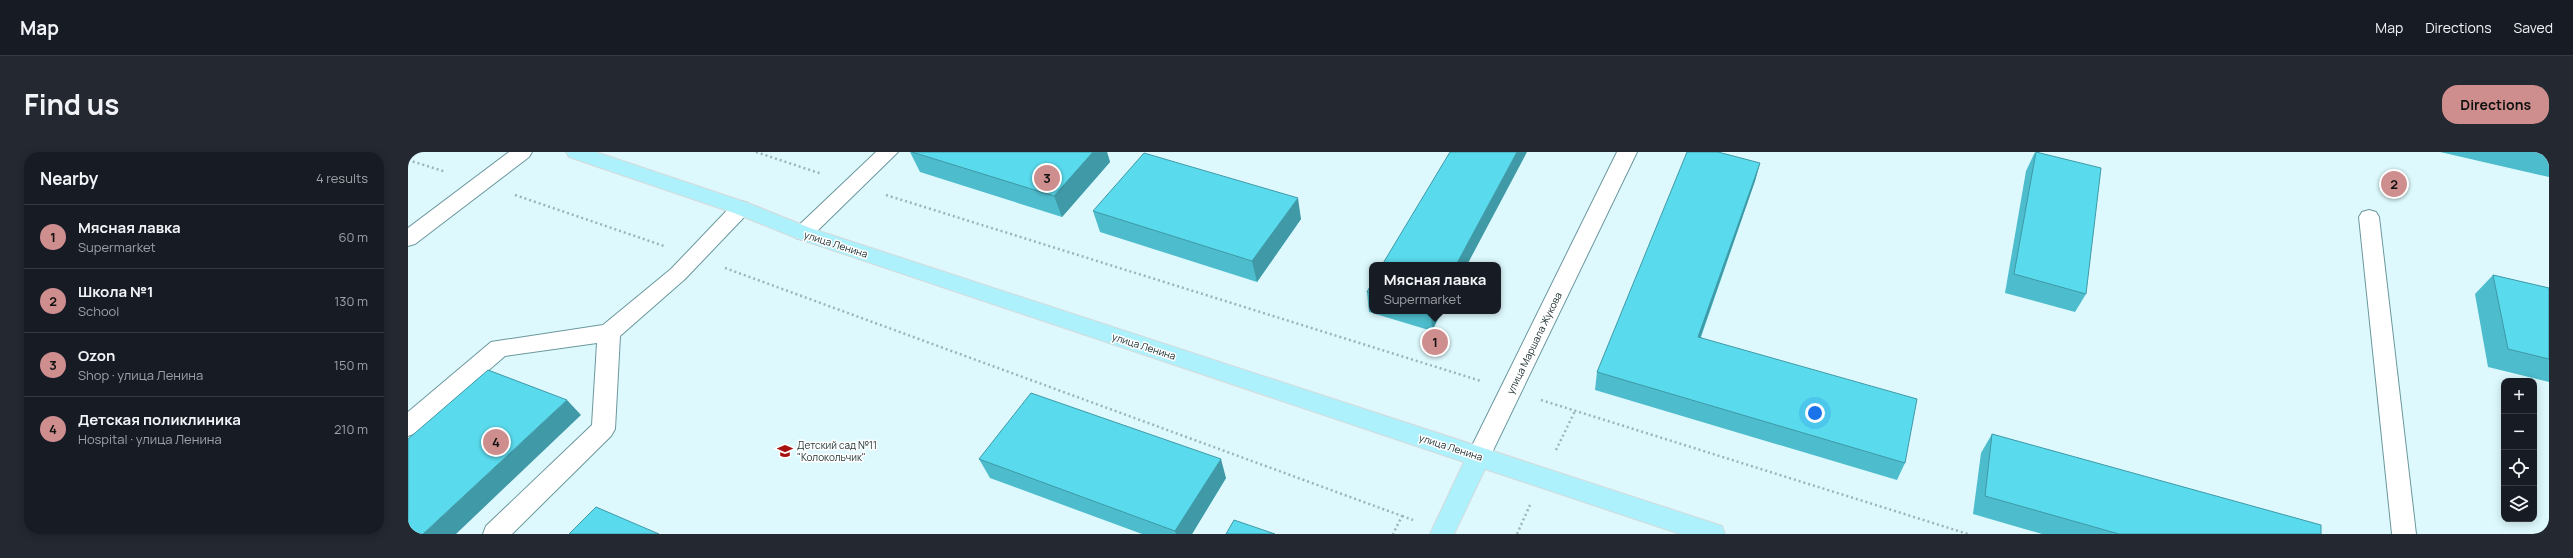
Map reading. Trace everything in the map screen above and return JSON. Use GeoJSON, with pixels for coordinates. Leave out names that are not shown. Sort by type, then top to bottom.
{"type":"FeatureCollection","features":[{"type":"Feature","properties":{"kind":"main road","name":"улица Ленина"},"geometry":{"type":"LineString","coordinates":[[576,152],[741,208],[803,233],[1713,534]]}},
{"type":"Feature","properties":{"kind":"main road","name":"улица Маршала Жукова"},"geometry":{"type":"LineString","coordinates":[[1442,534],[1479,456]]}},
{"type":"Feature","properties":{"kind":"street"},"geometry":{"type":"LineString","coordinates":[[408,238],[482,184],[522,152]]}},
{"type":"Feature","properties":{"kind":"street"},"geometry":{"type":"LineString","coordinates":[[803,233],[888,152]]}},
{"type":"Feature","properties":{"kind":"street","name":"улица Маршала Жукова"},"geometry":{"type":"LineString","coordinates":[[1479,456],[1510,390],[1628,152]]}},
{"type":"Feature","properties":{"kind":"street"},"geometry":{"type":"LineString","coordinates":[[408,426],[498,348],[609,333],[694,257],[741,208]]}},
{"type":"Feature","properties":{"kind":"street"},"geometry":{"type":"LineString","coordinates":[[2369,217],[2404,534]]}},
{"type":"Feature","properties":{"kind":"street"},"geometry":{"type":"LineString","coordinates":[[495,534],[603,429],[609,333]]}},
{"type":"Feature","properties":{"kind":"path"},"geometry":{"type":"LineString","coordinates":[[756,152],[854,185],[1968,534]]}},
{"type":"Feature","properties":{"kind":"path"},"geometry":{"type":"LineString","coordinates":[[408,160],[694,257],[1402,516],[1393,534]]}},
{"type":"Feature","properties":{"kind":"building"},"geometry":{"type":"Polygon","coordinates":[[[912,152],[1093,152],[1054,196],[912,152]]]}},
{"type":"Feature","properties":{"kind":"building"},"geometry":{"type":"Polygon","coordinates":[[[1450,152],[1517,152],[1458,262],[1384,262],[1450,152]]]}},
{"type":"Feature","properties":{"kind":"building"},"geometry":{"type":"Polygon","coordinates":[[[1687,152],[1718,152],[1760,163],[1698,337],[1917,399],[1905,463],[1597,372],[1687,152]]]}},
{"type":"Feature","properties":{"kind":"building"},"geometry":{"type":"Polygon","coordinates":[[[2036,152],[2101,168],[2086,294],[2014,274],[2036,152]]]}},
{"type":"Feature","properties":{"kind":"building"},"geometry":{"type":"Polygon","coordinates":[[[1144,153],[1298,198],[1252,261],[1093,211],[1144,153]]]}},
{"type":"Feature","properties":{"kind":"building"},"geometry":{"type":"Polygon","coordinates":[[[2493,275],[2549,288],[2549,359],[2508,349],[2493,275]]]}},
{"type":"Feature","properties":{"kind":"building"},"geometry":{"type":"Polygon","coordinates":[[[488,370],[567,400],[423,534],[408,534],[408,439],[488,370]]]}},
{"type":"Feature","properties":{"kind":"building"},"geometry":{"type":"Polygon","coordinates":[[[1031,393],[1221,459],[1175,531],[979,459],[1031,393]]]}},
{"type":"Feature","properties":{"kind":"building"},"geometry":{"type":"Polygon","coordinates":[[[1992,434],[2321,525],[2321,534],[2119,534],[1985,496],[1992,434]]]}},
{"type":"Feature","properties":{"kind":"building"},"geometry":{"type":"Polygon","coordinates":[[[596,507],[659,534],[569,534],[596,507]]]}},
{"type":"Feature","properties":{"kind":"building"},"geometry":{"type":"Polygon","coordinates":[[[1234,520],[1275,534],[1226,534],[1234,520]]]}},
{"type":"Feature","properties":{"kind":"place","name":"Ozon"},"geometry":{"type":"Point","coordinates":[1047,178]}},
{"type":"Feature","properties":{"kind":"place","name":"Школа №1"},"geometry":{"type":"Point","coordinates":[2394,184]}},
{"type":"Feature","properties":{"kind":"place","name":"Мясная лавка"},"geometry":{"type":"Point","coordinates":[1435,342]}},
{"type":"Feature","properties":{"kind":"place","name":"Детская поликлиника"},"geometry":{"type":"Point","coordinates":[496,442]}},
{"type":"Feature","properties":{"kind":"place","name":"Детский сад №11 \"Колокольчик\""},"geometry":{"type":"Point","coordinates":[785,451]}}]}
